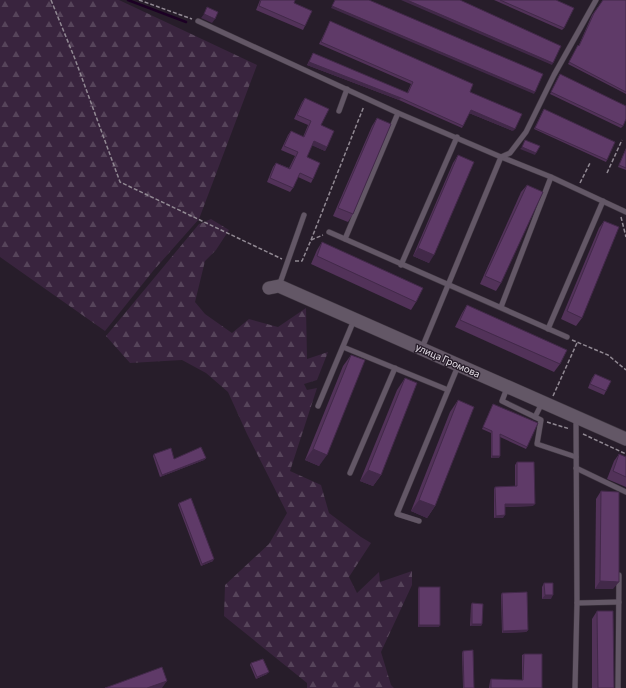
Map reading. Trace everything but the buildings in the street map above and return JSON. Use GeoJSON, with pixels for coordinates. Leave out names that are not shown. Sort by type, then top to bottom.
{"type":"FeatureCollection","features":[{"type":"Feature","properties":{"kind":"street","name":"улица Громова"},"geometry":{"type":"LineString","coordinates":[[274,287],[422,349],[626,438]]}},
{"type":"Feature","properties":{"kind":"lane"},"geometry":{"type":"LineString","coordinates":[[422,349],[501,157],[510,153],[526,132],[554,74],[596,0]]}},
{"type":"Feature","properties":{"kind":"lane"},"geometry":{"type":"LineString","coordinates":[[198,21],[398,113],[552,177],[626,212]]}},
{"type":"Feature","properties":{"kind":"lane"},"geometry":{"type":"LineString","coordinates":[[339,110],[347,89]]}},
{"type":"Feature","properties":{"kind":"lane"},"geometry":{"type":"LineString","coordinates":[[345,239],[398,113]]}},
{"type":"Feature","properties":{"kind":"lane"},"geometry":{"type":"LineString","coordinates":[[402,265],[456,137]]}},
{"type":"Feature","properties":{"kind":"lane"},"geometry":{"type":"LineString","coordinates":[[501,307],[552,177]]}},
{"type":"Feature","properties":{"kind":"lane"},"geometry":{"type":"LineString","coordinates":[[548,329],[603,201]]}},
{"type":"Feature","properties":{"kind":"lane"},"geometry":{"type":"LineString","coordinates":[[274,287],[287,261],[304,215]]}},
{"type":"Feature","properties":{"kind":"lane"},"geometry":{"type":"LineString","coordinates":[[329,232],[567,337]]}},
{"type":"Feature","properties":{"kind":"lane"},"geometry":{"type":"LineString","coordinates":[[318,406],[354,320]]}},
{"type":"Feature","properties":{"kind":"lane"},"geometry":{"type":"LineString","coordinates":[[343,347],[448,390]]}},
{"type":"Feature","properties":{"kind":"lane"},"geometry":{"type":"LineString","coordinates":[[419,521],[397,514],[458,365]]}},
{"type":"Feature","properties":{"kind":"lane"},"geometry":{"type":"LineString","coordinates":[[350,473],[395,368]]}},
{"type":"Feature","properties":{"kind":"lane"},"geometry":{"type":"LineString","coordinates":[[508,387],[502,401],[541,420],[537,444],[576,457]]}},
{"type":"Feature","properties":{"kind":"lane"},"geometry":{"type":"LineString","coordinates":[[536,417],[546,403]]}},
{"type":"Feature","properties":{"kind":"lane"},"geometry":{"type":"LineString","coordinates":[[575,688],[577,603],[576,416]]}},
{"type":"Feature","properties":{"kind":"lane"},"geometry":{"type":"LineString","coordinates":[[576,468],[626,492]]}},
{"type":"Feature","properties":{"kind":"lane"},"geometry":{"type":"LineString","coordinates":[[619,488],[619,496]]}},
{"type":"Feature","properties":{"kind":"lane"},"geometry":{"type":"LineString","coordinates":[[618,688],[619,572]]}},
{"type":"Feature","properties":{"kind":"lane"},"geometry":{"type":"LineString","coordinates":[[577,603],[619,602]]}},
{"type":"Feature","properties":{"kind":"path"},"geometry":{"type":"LineString","coordinates":[[51,0],[75,59],[120,182],[287,261],[302,261],[367,98]]}},
{"type":"Feature","properties":{"kind":"path"},"geometry":{"type":"LineString","coordinates":[[139,0],[198,21]]}},
{"type":"Feature","properties":{"kind":"path"},"geometry":{"type":"LineString","coordinates":[[607,173],[622,140]]}},
{"type":"Feature","properties":{"kind":"path"},"geometry":{"type":"LineString","coordinates":[[577,189],[590,163]]}},
{"type":"Feature","properties":{"kind":"path"},"geometry":{"type":"LineString","coordinates":[[619,209],[626,237]]}},
{"type":"Feature","properties":{"kind":"path"},"geometry":{"type":"LineString","coordinates":[[311,240],[329,232]]}},
{"type":"Feature","properties":{"kind":"path"},"geometry":{"type":"LineString","coordinates":[[567,337],[577,343],[608,355],[626,370]]}},
{"type":"Feature","properties":{"kind":"path"},"geometry":{"type":"LineString","coordinates":[[546,403],[577,343]]}},
{"type":"Feature","properties":{"kind":"path"},"geometry":{"type":"LineString","coordinates":[[541,420],[576,431],[626,454]]}},
{"type":"Feature","properties":{"kind":"green space"},"geometry":{"type":"Polygon","coordinates":[[[0,0],[119,0],[257,65],[199,219],[153,271],[105,331],[0,257],[0,0]]]}},
{"type":"Feature","properties":{"kind":"green space"},"geometry":{"type":"Polygon","coordinates":[[[211,219],[229,230],[216,250],[205,261],[195,302],[205,314],[232,333],[249,319],[278,327],[306,308],[307,359],[328,352],[317,380],[304,384],[307,390],[317,388],[290,471],[321,485],[329,513],[371,543],[349,577],[357,593],[379,572],[380,582],[412,571],[412,585],[381,652],[391,685],[394,688],[307,688],[307,683],[224,616],[225,585],[269,544],[287,513],[247,434],[228,392],[206,373],[182,360],[130,363],[106,336],[199,224],[211,219]]]}},
{"type":"Feature","properties":{"kind":"waterway"},"geometry":{"type":"LineString","coordinates":[[128,0],[186,22]]}}]}
